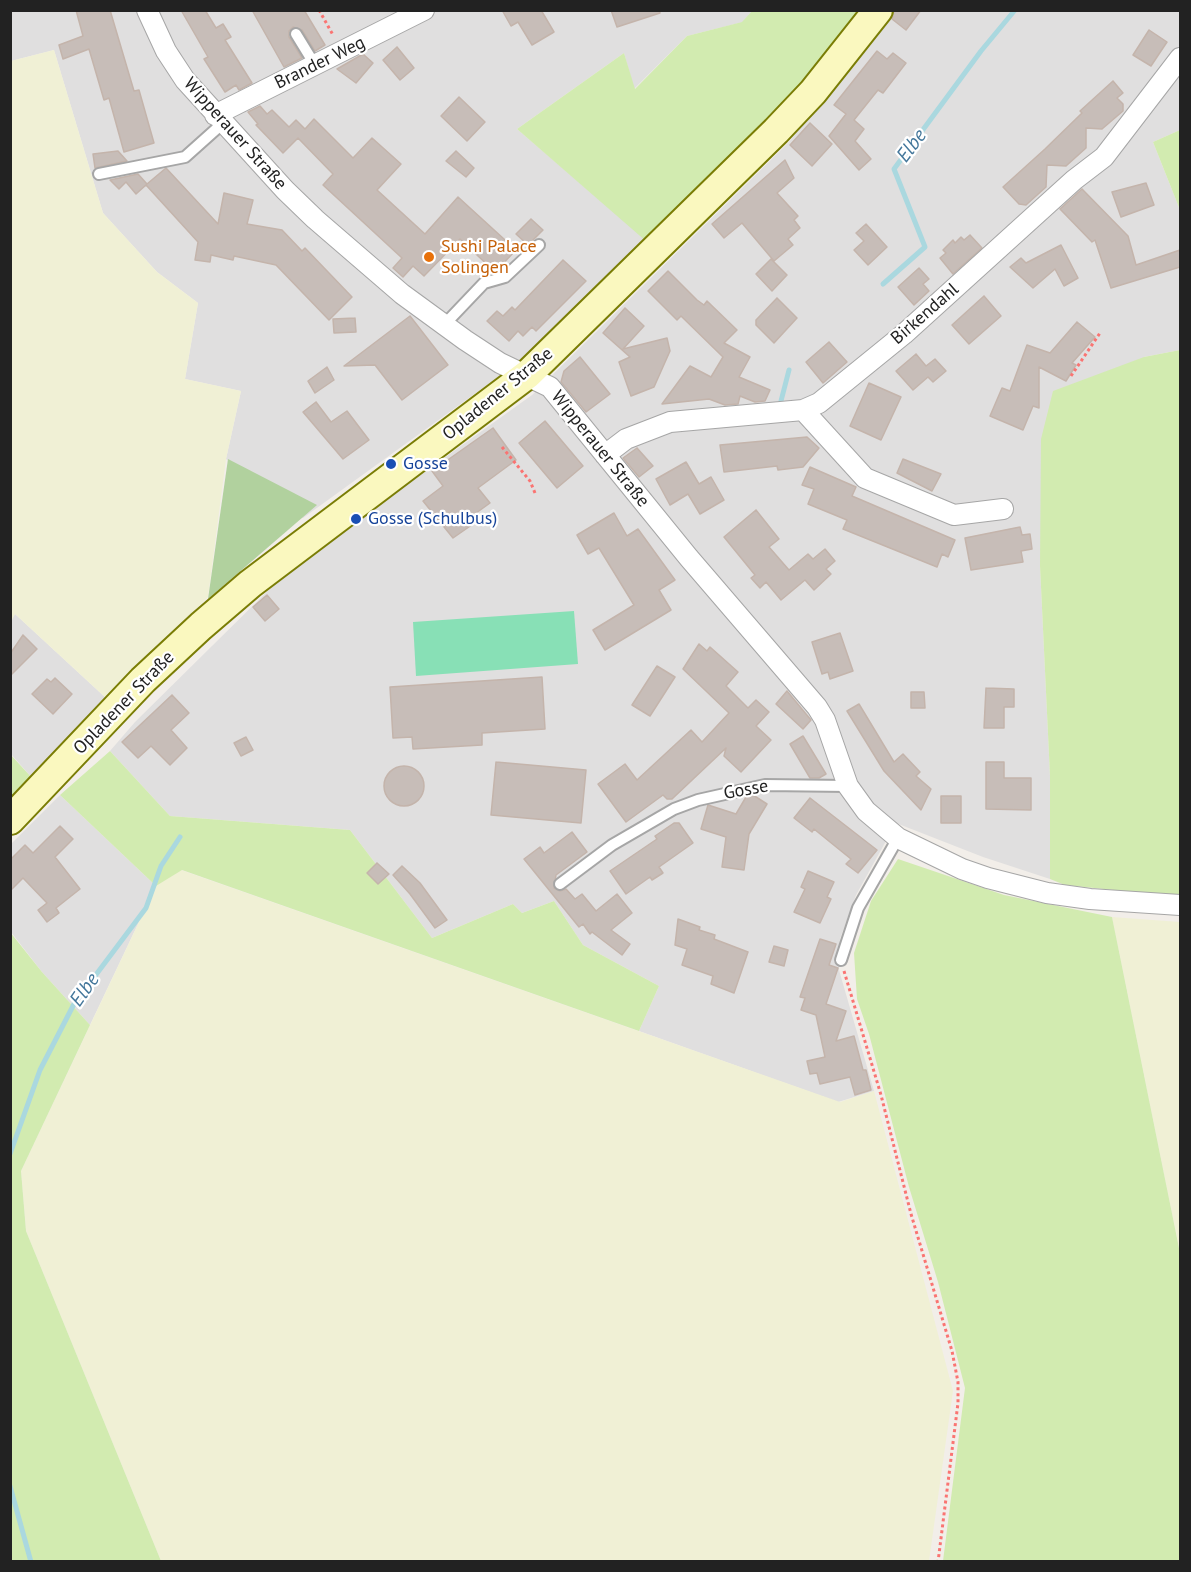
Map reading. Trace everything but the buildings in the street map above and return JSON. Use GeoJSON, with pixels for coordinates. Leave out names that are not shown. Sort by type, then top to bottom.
{"type":"FeatureCollection","features":[{"type":"Feature","properties":{"kind":"main road","name":"Opladener Straße"},"geometry":{"type":"LineString","coordinates":[[10,820],[143,680],[209,619],[250,584],[528,374],[776,131],[813,92],[878,10]]}},
{"type":"Feature","properties":{"kind":"street","name":"Wipperauer Straße"},"geometry":{"type":"LineString","coordinates":[[147,10],[166,51],[185,81],[315,219],[402,294],[444,325],[500,363],[528,374],[550,387],[689,558],[817,707],[825,720],[848,786],[860,805],[898,838],[968,871],[1047,893],[1090,899],[1180,905]]}},
{"type":"Feature","properties":{"kind":"street","name":"Brander Weg"},"geometry":{"type":"LineString","coordinates":[[219,119],[315,65],[424,10]]}},
{"type":"Feature","properties":{"kind":"street","name":"Birkendahl"},"geometry":{"type":"LineString","coordinates":[[605,455],[626,439],[669,422],[803,410],[819,403],[904,334],[1074,180],[1104,158],[1180,58]]}},
{"type":"Feature","properties":{"kind":"street"},"geometry":{"type":"LineString","coordinates":[[803,410],[865,478],[954,515],[1002,509]]}},
{"type":"Feature","properties":{"kind":"lane"},"geometry":{"type":"LineString","coordinates":[[296,33],[315,65]]}},
{"type":"Feature","properties":{"kind":"lane"},"geometry":{"type":"LineString","coordinates":[[99,174],[185,157],[219,119]]}},
{"type":"Feature","properties":{"kind":"lane"},"geometry":{"type":"LineString","coordinates":[[444,325],[484,283],[505,277],[540,245]]}},
{"type":"Feature","properties":{"kind":"lane","name":"Gosse"},"geometry":{"type":"LineString","coordinates":[[560,884],[612,845],[674,809],[698,800],[765,785],[848,786]]}},
{"type":"Feature","properties":{"kind":"lane"},"geometry":{"type":"LineString","coordinates":[[841,960],[858,908],[898,838]]}},
{"type":"Feature","properties":{"kind":"path"},"geometry":{"type":"LineString","coordinates":[[319,10],[343,52]]}},
{"type":"Feature","properties":{"kind":"path"},"geometry":{"type":"LineString","coordinates":[[1071,375],[1100,333]]}},
{"type":"Feature","properties":{"kind":"path"},"geometry":{"type":"LineString","coordinates":[[502,447],[530,481],[535,493]]}},
{"type":"Feature","properties":{"kind":"path"},"geometry":{"type":"LineString","coordinates":[[841,960],[952,1351],[958,1382],[958,1403],[938,1562]]}},
{"type":"Feature","properties":{"kind":"shaded area"},"geometry":{"type":"Polygon","coordinates":[[[10,11],[752,11],[743,22],[687,36],[634,89],[624,53],[517,129],[648,241],[538,348],[303,518],[226,459],[241,391],[185,379],[198,303],[157,272],[103,213],[54,50],[11,61],[10,11]]]}},
{"type":"Feature","properties":{"kind":"shaded area"},"geometry":{"type":"Polygon","coordinates":[[[892,11],[1180,11],[1180,130],[1153,142],[1180,210],[1180,350],[1144,357],[1040,566],[1050,776],[1050,879],[983,857],[896,823],[856,895],[840,939],[839,970],[874,1091],[838,1102],[639,1031],[659,986],[583,945],[554,901],[522,913],[513,904],[432,938],[350,830],[170,816],[110,751],[135,722],[291,568],[532,395],[788,143],[892,11]]]}},
{"type":"Feature","properties":{"kind":"shaded area"},"geometry":{"type":"Polygon","coordinates":[[[15,614],[107,699],[33,779],[11,754],[10,622],[15,614]]]}},
{"type":"Feature","properties":{"kind":"shaded area"},"geometry":{"type":"Polygon","coordinates":[[[60,795],[156,886],[90,1025],[42,972],[11,932],[11,844],[60,795]]]}},
{"type":"Feature","properties":{"kind":"green space"},"geometry":{"type":"Polygon","coordinates":[[[752,11],[859,11],[810,76],[647,242],[517,129],[624,53],[635,89],[687,36],[742,22],[752,11]]]}},
{"type":"Feature","properties":{"kind":"green space"},"geometry":{"type":"Polygon","coordinates":[[[54,50],[103,213],[157,272],[198,303],[185,379],[241,391],[226,459],[208,597],[107,699],[15,614],[11,622],[11,61],[54,50]]]}},
{"type":"Feature","properties":{"kind":"green space"},"geometry":{"type":"Polygon","coordinates":[[[1180,130],[1180,210],[1153,142],[1180,130]]]}},
{"type":"Feature","properties":{"kind":"green space"},"geometry":{"type":"Polygon","coordinates":[[[1180,350],[1180,894],[1153,894],[1065,885],[1050,879],[1050,776],[1040,566],[1041,439],[1053,391],[1144,357],[1180,350]]]}},
{"type":"Feature","properties":{"kind":"green space"},"geometry":{"type":"Polygon","coordinates":[[[228,459],[317,505],[208,599],[228,459]]]}},
{"type":"Feature","properties":{"kind":"green space"},"geometry":{"type":"Polygon","coordinates":[[[574,611],[578,664],[416,676],[413,622],[574,611]]]}},
{"type":"Feature","properties":{"kind":"green space"},"geometry":{"type":"Polygon","coordinates":[[[110,751],[170,816],[350,830],[432,938],[513,904],[522,913],[554,901],[583,945],[659,986],[639,1031],[182,870],[156,886],[60,795],[110,751]]]}},
{"type":"Feature","properties":{"kind":"green space"},"geometry":{"type":"Polygon","coordinates":[[[10,754],[33,779],[10,801],[10,754]]]}},
{"type":"Feature","properties":{"kind":"green space"},"geometry":{"type":"Polygon","coordinates":[[[898,859],[1004,895],[1112,917],[1180,1253],[1180,1561],[943,1561],[965,1388],[938,1282],[909,1187],[869,1034],[857,999],[854,953],[871,901],[898,859]]]}},
{"type":"Feature","properties":{"kind":"green space"},"geometry":{"type":"Polygon","coordinates":[[[181,870],[840,1102],[874,1091],[953,1391],[929,1561],[161,1561],[26,1231],[21,1171],[156,886],[181,870]]]}},
{"type":"Feature","properties":{"kind":"green space"},"geometry":{"type":"Polygon","coordinates":[[[1112,917],[1180,922],[1180,1253],[1112,917]]]}},
{"type":"Feature","properties":{"kind":"green space"},"geometry":{"type":"Polygon","coordinates":[[[10,932],[42,972],[90,1025],[21,1171],[26,1231],[161,1561],[11,1561],[10,932]]]}},
{"type":"Feature","properties":{"kind":"waterway","name":"Elbe"},"geometry":{"type":"LineString","coordinates":[[883,284],[925,247],[894,169],[981,51],[1015,10]]}},
{"type":"Feature","properties":{"kind":"waterway","name":"Elbe"},"geometry":{"type":"LineString","coordinates":[[781,401],[789,370]]}},
{"type":"Feature","properties":{"kind":"waterway","name":"Elbe"},"geometry":{"type":"LineString","coordinates":[[10,1154],[40,1070],[74,1004],[146,908],[161,866],[180,837]]}},
{"type":"Feature","properties":{"kind":"waterway","name":"Elbe"},"geometry":{"type":"LineString","coordinates":[[10,1486],[31,1562]]}},
{"type":"Feature","properties":{"kind":"place","name":"Sushi Palace Solingen"},"geometry":{"type":"Point","coordinates":[429,257]}},
{"type":"Feature","properties":{"kind":"place","name":"Gosse"},"geometry":{"type":"Point","coordinates":[391,464]}},
{"type":"Feature","properties":{"kind":"place","name":"Gosse (Schulbus)"},"geometry":{"type":"Point","coordinates":[356,519]}}]}
